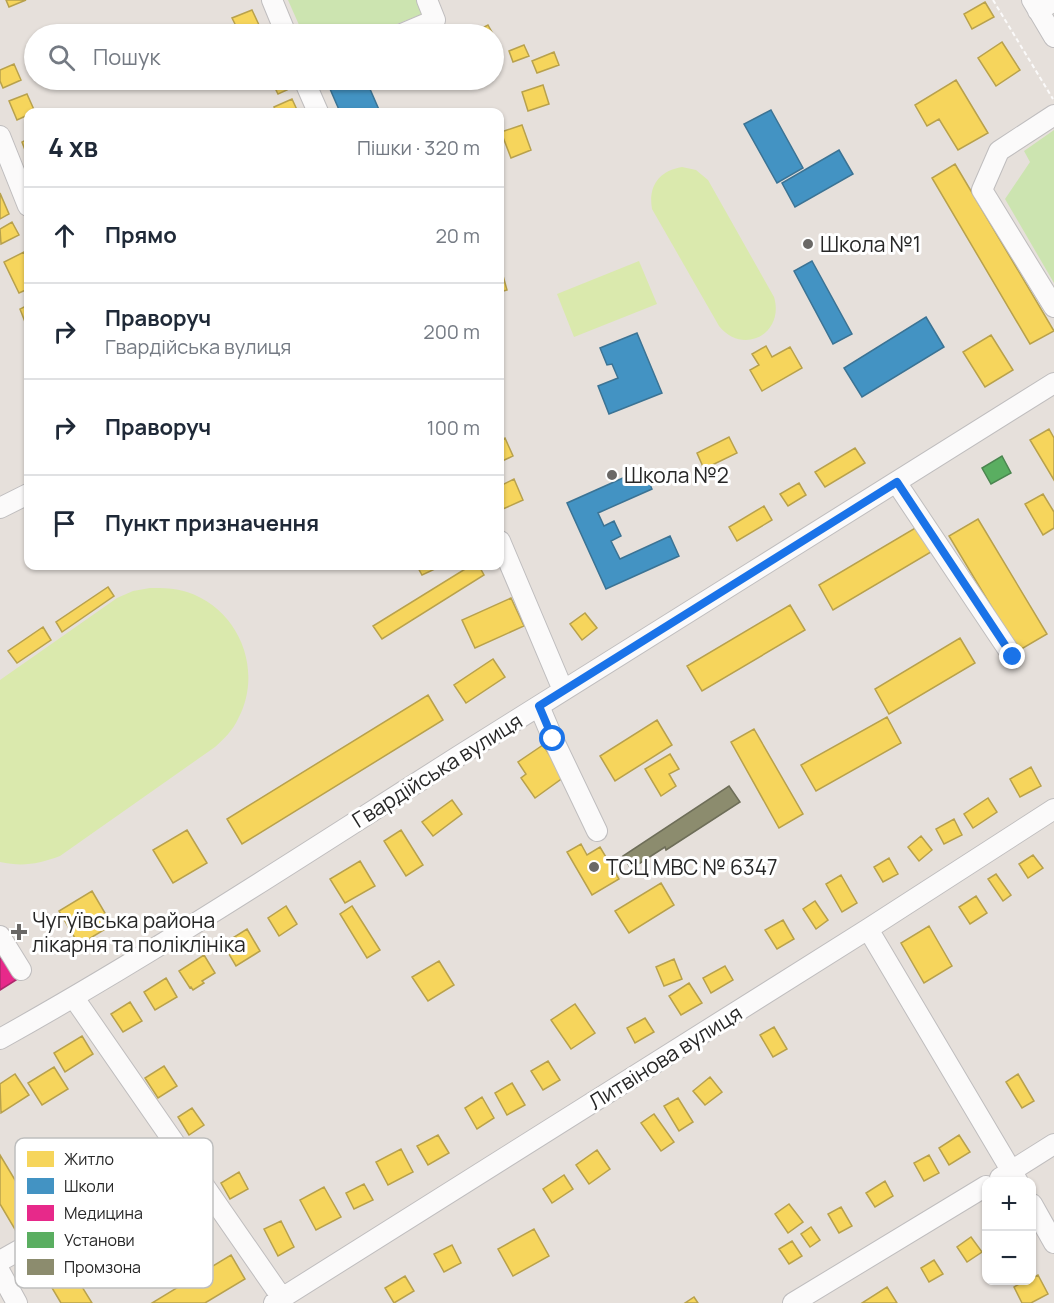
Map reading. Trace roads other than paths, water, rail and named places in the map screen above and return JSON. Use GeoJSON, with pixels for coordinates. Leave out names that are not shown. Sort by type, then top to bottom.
{"type":"FeatureCollection","features":[{"type":"Feature","properties":{"kind":"street"},"geometry":{"type":"LineString","coordinates":[[272,0],[282,24]]}},
{"type":"Feature","properties":{"kind":"street"},"geometry":{"type":"LineString","coordinates":[[426,24],[435,20],[427,0]]}},
{"type":"Feature","properties":{"kind":"street"},"geometry":{"type":"LineString","coordinates":[[1041,4],[1054,37]]}},
{"type":"Feature","properties":{"kind":"street"},"geometry":{"type":"LineString","coordinates":[[308,90],[316,108]]}},
{"type":"Feature","properties":{"kind":"street"},"geometry":{"type":"LineString","coordinates":[[1054,116],[999,151],[982,190],[1054,307]]}},
{"type":"Feature","properties":{"kind":"street"},"geometry":{"type":"LineString","coordinates":[[0,136],[24,196]]}},
{"type":"Feature","properties":{"kind":"street","name":"Гвардійська вулиця"},"geometry":{"type":"LineString","coordinates":[[0,1039],[74,998],[1054,383]]}},
{"type":"Feature","properties":{"kind":"street"},"geometry":{"type":"LineString","coordinates":[[897,482],[1013,657]]}},
{"type":"Feature","properties":{"kind":"street"},"geometry":{"type":"LineString","coordinates":[[0,508],[24,496]]}},
{"type":"Feature","properties":{"kind":"street"},"geometry":{"type":"LineString","coordinates":[[504,550],[563,690]]}},
{"type":"Feature","properties":{"kind":"street"},"geometry":{"type":"LineString","coordinates":[[539,706],[597,831]]}},
{"type":"Feature","properties":{"kind":"street","name":"Литвінова вулиця"},"geometry":{"type":"LineString","coordinates":[[278,1300],[868,929],[1054,809]]}},
{"type":"Feature","properties":{"kind":"street"},"geometry":{"type":"LineString","coordinates":[[868,929],[1015,1176],[1054,1144]]}},
{"type":"Feature","properties":{"kind":"street"},"geometry":{"type":"LineString","coordinates":[[0,936],[21,970]]}},
{"type":"Feature","properties":{"kind":"street"},"geometry":{"type":"LineString","coordinates":[[74,998],[169,1138]]}},
{"type":"Feature","properties":{"kind":"street"},"geometry":{"type":"LineString","coordinates":[[793,1303],[982,1189]]}},
{"type":"Feature","properties":{"kind":"street"},"geometry":{"type":"LineString","coordinates":[[213,1204],[278,1300]]}},
{"type":"Feature","properties":{"kind":"street"},"geometry":{"type":"LineString","coordinates":[[1036,1211],[1054,1243]]}},
{"type":"Feature","properties":{"kind":"street"},"geometry":{"type":"LineString","coordinates":[[0,1261],[15,1253]]}},
{"type":"Feature","properties":{"kind":"street"},"geometry":{"type":"LineString","coordinates":[[0,1272],[17,1303]]}},
{"type":"Feature","properties":{"kind":"place","name":"Школа №1"},"geometry":{"type":"Point","coordinates":[808,244]}},
{"type":"Feature","properties":{"kind":"place","name":"Школа №2"},"geometry":{"type":"Point","coordinates":[612,475]}},
{"type":"Feature","properties":{"kind":"place","name":"ТСЦ МВС № 6347"},"geometry":{"type":"Point","coordinates":[594,867]}},
{"type":"Feature","properties":{"kind":"place","name":"Чугуївська района лікарня та поліклініка"},"geometry":{"type":"Point","coordinates":[19,932]}}]}
